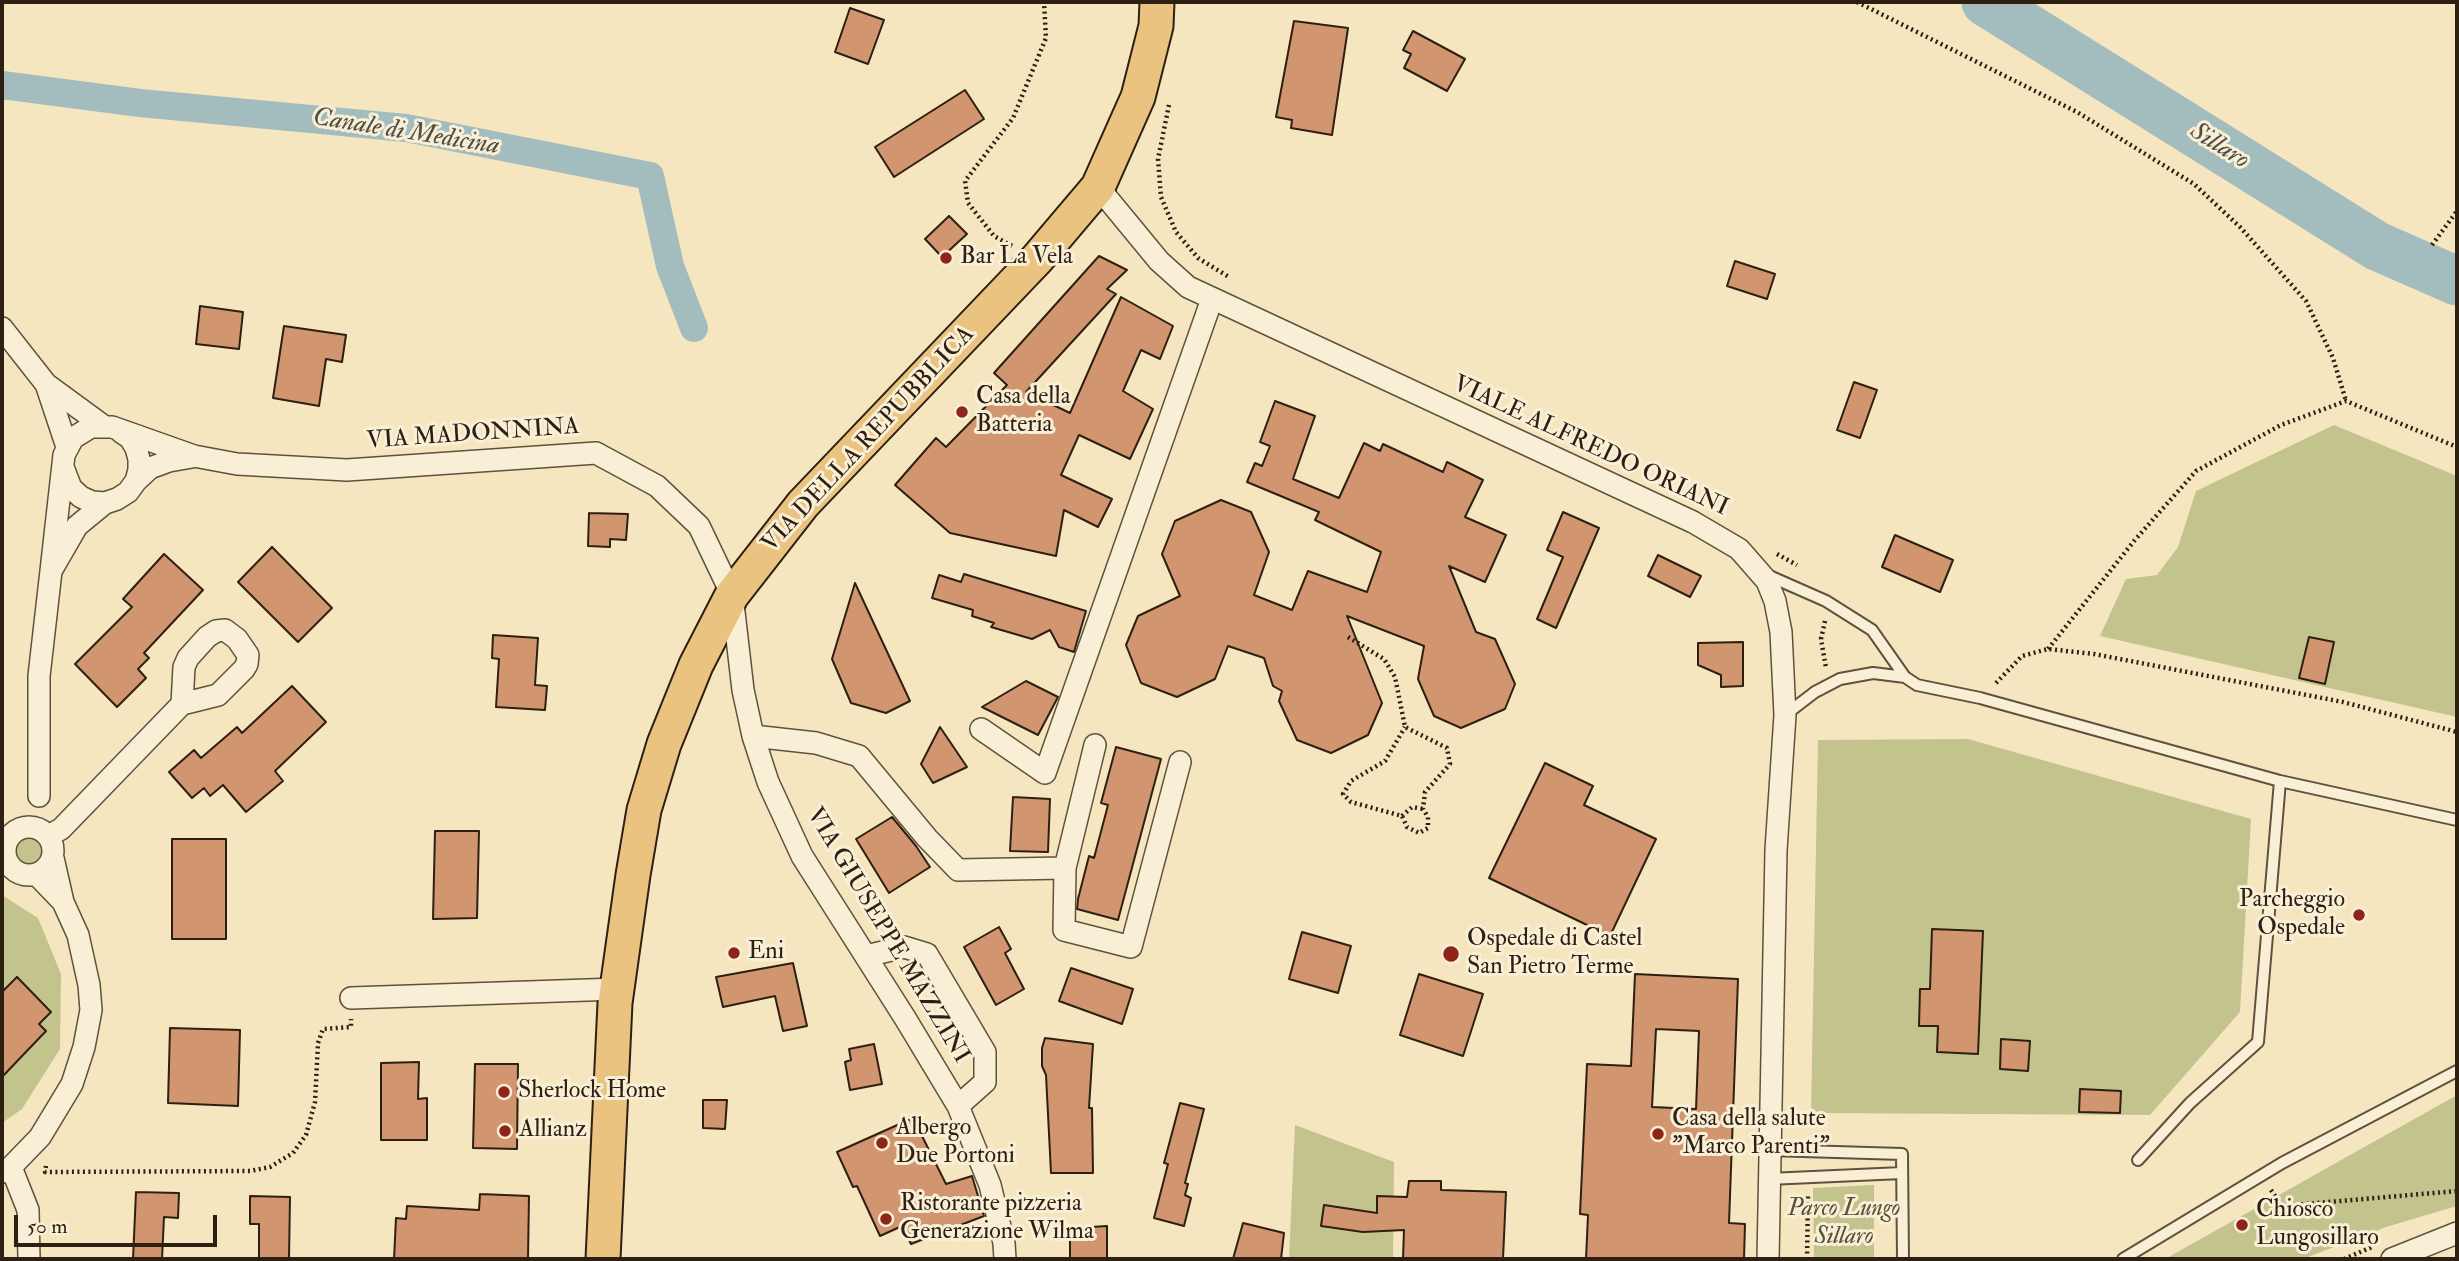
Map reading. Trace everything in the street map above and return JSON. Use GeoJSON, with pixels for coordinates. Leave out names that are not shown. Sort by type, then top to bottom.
{"type":"FeatureCollection","features":[{"type":"Feature","properties":{"kind":"main road","name":"VIA DELLA REPUBBLICA"},"geometry":{"type":"LineString","coordinates":[[603,1259],[617,989],[644,810],[664,744],[696,666],[732,594],[803,504],[1037,259],[1098,187],[1138,97],[1157,14]]}},
{"type":"Feature","properties":{"kind":"street","name":"VIALE ALFREDO ORIANI"},"geometry":{"type":"LineString","coordinates":[[1098,187],[1159,261],[1188,287],[1693,522],[1739,549],[1767,581],[1775,601],[1781,632],[1786,715],[1776,850],[1768,1259]]}},
{"type":"Feature","properties":{"kind":"street"},"geometry":{"type":"LineString","coordinates":[[981,729],[1045,773],[1212,299]]}},
{"type":"Feature","properties":{"kind":"street"},"geometry":{"type":"LineString","coordinates":[[2,328],[46,384],[130,438],[139,458],[136,481]]}},
{"type":"Feature","properties":{"kind":"street"},"geometry":{"type":"LineString","coordinates":[[46,384],[65,456],[65,477],[71,488],[81,497],[92,502],[105,503]]}},
{"type":"Feature","properties":{"kind":"street"},"geometry":{"type":"LineString","coordinates":[[53,858],[50,866],[37,875],[20,874],[13,870],[5,855],[20,834],[39,796],[40,676],[65,456],[81,431],[111,428]]}},
{"type":"Feature","properties":{"kind":"street","name":"VIA MADONNINA"},"geometry":{"type":"LineString","coordinates":[[111,428],[194,456],[236,464],[346,470],[596,453],[657,486],[698,526],[732,594]]}},
{"type":"Feature","properties":{"kind":"street"},"geometry":{"type":"LineString","coordinates":[[51,571],[77,526],[105,503],[128,492],[150,468],[194,456]]}},
{"type":"Feature","properties":{"kind":"street","name":"VIA GIUSEPPE MAZZINI"},"geometry":{"type":"LineString","coordinates":[[732,594],[743,690],[753,736],[768,782],[802,856],[958,1106],[990,1185],[1004,1243],[1005,1259]]}},
{"type":"Feature","properties":{"kind":"street"},"geometry":{"type":"LineString","coordinates":[[20,834],[61,829],[182,704]]}},
{"type":"Feature","properties":{"kind":"street"},"geometry":{"type":"LineString","coordinates":[[753,736],[816,743],[859,756],[927,838],[958,870],[1065,868]]}},
{"type":"Feature","properties":{"kind":"street"},"geometry":{"type":"LineString","coordinates":[[1095,745],[1065,868],[1064,930],[1131,947],[1180,762]]}},
{"type":"Feature","properties":{"kind":"street"},"geometry":{"type":"LineString","coordinates":[[20,834],[52,843],[63,902],[81,947],[89,985],[90,1010],[84,1047],[72,1084],[40,1137],[6,1170],[28,1210],[29,1259]]}},
{"type":"Feature","properties":{"kind":"street"},"geometry":{"type":"LineString","coordinates":[[37,875],[63,902]]}},
{"type":"Feature","properties":{"kind":"street"},"geometry":{"type":"LineString","coordinates":[[866,956],[904,947],[927,954],[985,1052],[985,1082],[958,1106]]}},
{"type":"Feature","properties":{"kind":"street"},"geometry":{"type":"LineString","coordinates":[[351,998],[617,989]]}},
{"type":"Feature","properties":{"kind":"street"},"geometry":{"type":"LineString","coordinates":[[2392,1259],[2457,1233]]}},
{"type":"Feature","properties":{"kind":"lane"},"geometry":{"type":"LineString","coordinates":[[1761,573],[1829,604],[1872,630],[1905,677],[1917,685],[1980,698],[2280,781],[2457,820]]}},
{"type":"Feature","properties":{"kind":"lane"},"geometry":{"type":"LineString","coordinates":[[1786,715],[1815,692],[1840,679],[1873,673],[1905,677]]}},
{"type":"Feature","properties":{"kind":"lane"},"geometry":{"type":"LineString","coordinates":[[2138,1160],[2190,1103],[2258,1042],[2280,781]]}},
{"type":"Feature","properties":{"kind":"lane"},"geometry":{"type":"LineString","coordinates":[[2123,1259],[2282,1163],[2457,1071]]}},
{"type":"Feature","properties":{"kind":"lane"},"geometry":{"type":"LineString","coordinates":[[1769,1150],[1902,1154],[1903,1259]]}},
{"type":"Feature","properties":{"kind":"lane"},"geometry":{"type":"LineString","coordinates":[[1768,1179],[1902,1173]]}},
{"type":"Feature","properties":{"kind":"path"},"geometry":{"type":"LineString","coordinates":[[1037,259],[994,236],[968,203],[965,181],[1013,118],[1046,38],[1044,2]]}},
{"type":"Feature","properties":{"kind":"path"},"geometry":{"type":"LineString","coordinates":[[1857,2],[2077,112],[2194,184],[2240,227],[2306,302],[2333,358],[2346,401]]}},
{"type":"Feature","properties":{"kind":"path"},"geometry":{"type":"LineString","coordinates":[[1170,101],[1158,159],[1161,197],[1176,232],[1198,258],[1231,279]]}},
{"type":"Feature","properties":{"kind":"path"},"geometry":{"type":"LineString","coordinates":[[2432,246],[2457,211]]}},
{"type":"Feature","properties":{"kind":"path"},"geometry":{"type":"LineString","coordinates":[[2048,649],[2134,541],[2196,471],[2281,425],[2346,401],[2457,447]]}},
{"type":"Feature","properties":{"kind":"path"},"geometry":{"type":"LineString","coordinates":[[1774,552],[1798,566]]}},
{"type":"Feature","properties":{"kind":"path"},"geometry":{"type":"LineString","coordinates":[[1829,604],[1821,639],[1829,685]]}},
{"type":"Feature","properties":{"kind":"path"},"geometry":{"type":"LineString","coordinates":[[1348,637],[1384,659],[1395,677],[1405,727],[1385,761],[1351,781],[1343,794],[1351,802],[1402,816],[1408,827],[1419,833],[1428,828],[1428,817],[1423,809],[1425,792],[1450,764],[1447,748],[1405,727]]}},
{"type":"Feature","properties":{"kind":"path"},"geometry":{"type":"LineString","coordinates":[[1980,698],[2022,656],[2048,649],[2094,653],[2343,702],[2457,732]]}},
{"type":"Feature","properties":{"kind":"path"},"geometry":{"type":"LineString","coordinates":[[1402,816],[1412,807],[1423,809]]}},
{"type":"Feature","properties":{"kind":"path"},"geometry":{"type":"LineString","coordinates":[[40,1137],[56,1148],[47,1159],[45,1172],[250,1171],[270,1167],[293,1153],[306,1135],[316,1102],[318,1043],[323,1029],[351,1027],[351,998]]}},
{"type":"Feature","properties":{"kind":"path"},"geometry":{"type":"LineString","coordinates":[[2260,1176],[2282,1206],[2457,1191]]}},
{"type":"Feature","properties":{"kind":"path"},"geometry":{"type":"LineString","coordinates":[[1807,1259],[1808,1177]]}},
{"type":"Feature","properties":{"kind":"green space"},"geometry":{"type":"Polygon","coordinates":[[[2334,425],[2457,476],[2457,717],[2100,636],[2126,579],[2157,575],[2178,547],[2196,491],[2334,425]]]}},
{"type":"Feature","properties":{"kind":"green space"},"geometry":{"type":"Polygon","coordinates":[[[1968,739],[2251,819],[2240,1012],[2150,1115],[1811,1113],[1818,740],[1968,739]]]}},
{"type":"Feature","properties":{"kind":"green space"},"geometry":{"type":"Polygon","coordinates":[[[29,832],[42,838],[48,851],[42,864],[29,870],[16,864],[10,851],[16,838],[29,832]]]}},
{"type":"Feature","properties":{"kind":"green space"},"geometry":{"type":"Polygon","coordinates":[[[2,895],[38,918],[61,974],[60,1049],[22,1109],[2,1123],[2,895]]]}},
{"type":"Feature","properties":{"kind":"green space"},"geometry":{"type":"Polygon","coordinates":[[[2457,1095],[2457,1206],[2386,1227],[2303,1259],[2165,1259],[2457,1095]]]}},
{"type":"Feature","properties":{"kind":"green space"},"geometry":{"type":"Polygon","coordinates":[[[1295,1125],[1394,1162],[1393,1259],[1289,1259],[1295,1125]]]}},
{"type":"Feature","properties":{"kind":"green space","name":"Parco Lungo Sillaro"},"geometry":{"type":"Polygon","coordinates":[[[1874,1185],[1874,1259],[1814,1259],[1813,1188],[1874,1185]]]}},
{"type":"Feature","properties":{"kind":"building"},"geometry":{"type":"Polygon","coordinates":[[[850,8],[884,20],[868,64],[835,52],[850,8]]]}},
{"type":"Feature","properties":{"kind":"building"},"geometry":{"type":"Polygon","coordinates":[[[1294,21],[1348,28],[1332,135],[1291,128],[1292,120],[1276,117],[1294,21]]]}},
{"type":"Feature","properties":{"kind":"building"},"geometry":{"type":"Polygon","coordinates":[[[1413,31],[1465,59],[1447,91],[1404,68],[1411,54],[1403,50],[1413,31]]]}},
{"type":"Feature","properties":{"kind":"building"},"geometry":{"type":"Polygon","coordinates":[[[965,90],[984,119],[894,177],[875,147],[965,90]]]}},
{"type":"Feature","properties":{"kind":"building"},"geometry":{"type":"Polygon","coordinates":[[[949,216],[967,234],[942,257],[925,239],[949,216]]]}},
{"type":"Feature","properties":{"kind":"building"},"geometry":{"type":"Polygon","coordinates":[[[1099,256],[1127,270],[1107,289],[1116,294],[1026,392],[1070,413],[1121,297],[1173,326],[1160,359],[1141,350],[1123,391],[1153,409],[1130,459],[1079,435],[1061,475],[1112,499],[1098,527],[1064,510],[1056,556],[950,533],[895,485],[936,438],[946,447],[1007,385],[994,373],[1099,256]]]}},
{"type":"Feature","properties":{"kind":"building"},"geometry":{"type":"Polygon","coordinates":[[[1735,261],[1775,274],[1767,299],[1727,286],[1735,261]]]}},
{"type":"Feature","properties":{"kind":"building"},"geometry":{"type":"Polygon","coordinates":[[[200,306],[243,312],[239,349],[196,344],[200,306]]]}},
{"type":"Feature","properties":{"kind":"building"},"geometry":{"type":"Polygon","coordinates":[[[284,326],[346,335],[342,362],[326,359],[319,406],[273,398],[284,326]]]}},
{"type":"Feature","properties":{"kind":"building"},"geometry":{"type":"Polygon","coordinates":[[[1854,382],[1877,390],[1860,438],[1837,430],[1854,382]]]}},
{"type":"Feature","properties":{"kind":"building"},"geometry":{"type":"Polygon","coordinates":[[[1275,401],[1315,416],[1293,479],[1339,498],[1364,443],[1380,451],[1383,444],[1443,472],[1447,462],[1483,480],[1465,517],[1506,535],[1485,582],[1449,566],[1476,632],[1495,639],[1515,684],[1505,709],[1461,728],[1434,716],[1418,679],[1424,646],[1347,616],[1382,703],[1368,735],[1331,753],[1297,740],[1279,701],[1282,691],[1273,686],[1264,658],[1228,646],[1215,679],[1177,697],[1141,683],[1126,645],[1138,616],[1180,596],[1162,554],[1175,521],[1221,500],[1251,512],[1269,552],[1254,595],[1292,610],[1308,571],[1367,592],[1381,552],[1315,520],[1319,512],[1247,482],[1255,463],[1262,466],[1270,446],[1260,442],[1275,401]]]}},
{"type":"Feature","properties":{"kind":"building"},"geometry":{"type":"Polygon","coordinates":[[[1563,512],[1599,528],[1556,628],[1537,619],[1563,557],[1547,550],[1563,512]]]}},
{"type":"Feature","properties":{"kind":"building"},"geometry":{"type":"Polygon","coordinates":[[[589,513],[628,514],[626,540],[610,539],[610,547],[588,546],[589,513]]]}},
{"type":"Feature","properties":{"kind":"building"},"geometry":{"type":"Polygon","coordinates":[[[1895,535],[1953,560],[1940,592],[1882,567],[1895,535]]]}},
{"type":"Feature","properties":{"kind":"building"},"geometry":{"type":"Polygon","coordinates":[[[272,547],[332,608],[298,642],[238,582],[272,547]]]}},
{"type":"Feature","properties":{"kind":"building"},"geometry":{"type":"Polygon","coordinates":[[[164,554],[203,590],[144,653],[149,658],[138,669],[146,678],[117,707],[75,664],[132,607],[123,599],[164,554]]]}},
{"type":"Feature","properties":{"kind":"building"},"geometry":{"type":"Polygon","coordinates":[[[1658,555],[1701,576],[1690,597],[1648,576],[1658,555]]]}},
{"type":"Feature","properties":{"kind":"building"},"geometry":{"type":"Polygon","coordinates":[[[964,574],[1086,611],[1074,652],[1059,647],[1050,630],[1032,639],[991,627],[994,623],[972,616],[973,610],[932,598],[939,575],[961,582],[964,574]]]}},
{"type":"Feature","properties":{"kind":"building"},"geometry":{"type":"Polygon","coordinates":[[[855,583],[910,701],[886,713],[851,703],[832,659],[855,583]]]}},
{"type":"Feature","properties":{"kind":"building"},"geometry":{"type":"Polygon","coordinates":[[[493,635],[538,638],[535,685],[547,686],[545,710],[496,707],[499,659],[492,658],[493,635]]]}},
{"type":"Feature","properties":{"kind":"building"},"geometry":{"type":"Polygon","coordinates":[[[2309,637],[2334,642],[2325,684],[2299,678],[2309,637]]]}},
{"type":"Feature","properties":{"kind":"building"},"geometry":{"type":"Polygon","coordinates":[[[1743,642],[1743,686],[1721,687],[1721,675],[1698,665],[1698,643],[1743,642]]]}},
{"type":"Feature","properties":{"kind":"building"},"geometry":{"type":"Polygon","coordinates":[[[1026,681],[1058,697],[1038,735],[982,707],[1026,681]]]}},
{"type":"Feature","properties":{"kind":"building"},"geometry":{"type":"Polygon","coordinates":[[[292,686],[326,722],[275,771],[283,781],[246,812],[223,785],[210,796],[204,788],[192,798],[169,772],[194,750],[201,758],[237,727],[242,733],[292,686]]]}},
{"type":"Feature","properties":{"kind":"building"},"geometry":{"type":"Polygon","coordinates":[[[940,727],[967,767],[933,783],[921,764],[940,727]]]}},
{"type":"Feature","properties":{"kind":"building"},"geometry":{"type":"Polygon","coordinates":[[[1116,747],[1161,759],[1118,920],[1077,909],[1089,856],[1094,858],[1108,805],[1101,803],[1116,747]]]}},
{"type":"Feature","properties":{"kind":"building"},"geometry":{"type":"Polygon","coordinates":[[[1545,763],[1593,786],[1584,805],[1656,839],[1610,936],[1489,878],[1545,763]]]}},
{"type":"Feature","properties":{"kind":"building"},"geometry":{"type":"Polygon","coordinates":[[[1013,797],[1050,799],[1048,852],[1010,851],[1013,797]]]}},
{"type":"Feature","properties":{"kind":"building"},"geometry":{"type":"Polygon","coordinates":[[[892,817],[930,867],[889,893],[856,839],[892,817]]]}},
{"type":"Feature","properties":{"kind":"building"},"geometry":{"type":"Polygon","coordinates":[[[435,831],[479,831],[477,918],[433,919],[435,831]]]}},
{"type":"Feature","properties":{"kind":"building"},"geometry":{"type":"Polygon","coordinates":[[[172,839],[226,839],[226,939],[172,939],[172,839]]]}},
{"type":"Feature","properties":{"kind":"building"},"geometry":{"type":"Polygon","coordinates":[[[999,927],[1011,949],[1005,953],[1024,989],[996,1005],[964,947],[999,927]]]}},
{"type":"Feature","properties":{"kind":"building"},"geometry":{"type":"Polygon","coordinates":[[[1932,929],[1983,931],[1978,1054],[1937,1052],[1938,1026],[1919,1026],[1920,989],[1930,989],[1932,929]]]}},
{"type":"Feature","properties":{"kind":"building"},"geometry":{"type":"Polygon","coordinates":[[[1302,932],[1351,946],[1338,993],[1289,979],[1302,932]]]}},
{"type":"Feature","properties":{"kind":"building"},"geometry":{"type":"Polygon","coordinates":[[[793,963],[807,1026],[783,1031],[775,996],[723,1007],[716,977],[793,963]]]}},
{"type":"Feature","properties":{"kind":"building"},"geometry":{"type":"Polygon","coordinates":[[[1071,968],[1133,989],[1122,1024],[1059,1001],[1071,968]]]}},
{"type":"Feature","properties":{"kind":"building"},"geometry":{"type":"Polygon","coordinates":[[[1419,974],[1483,994],[1463,1056],[1400,1035],[1419,974]]]}},
{"type":"Feature","properties":{"kind":"building","name":"Casa della salute \"Marco Parenti\""},"geometry":{"type":"Polygon","coordinates":[[[1635,974],[1738,979],[1729,1223],[1745,1224],[1744,1259],[1586,1259],[1588,1215],[1580,1214],[1587,1064],[1631,1066],[1635,974]],[[1656,1029],[1652,1107],[1696,1109],[1699,1031],[1656,1029]]]}},
{"type":"Feature","properties":{"kind":"building"},"geometry":{"type":"Polygon","coordinates":[[[17,977],[51,1012],[39,1024],[46,1031],[2,1077],[2,992],[17,977]]]}},
{"type":"Feature","properties":{"kind":"building"},"geometry":{"type":"Polygon","coordinates":[[[170,1028],[240,1030],[238,1106],[168,1103],[170,1028]]]}},
{"type":"Feature","properties":{"kind":"building"},"geometry":{"type":"Polygon","coordinates":[[[1045,1038],[1093,1044],[1089,1108],[1092,1108],[1093,1173],[1051,1173],[1046,1075],[1042,1066],[1045,1038]]]}},
{"type":"Feature","properties":{"kind":"building"},"geometry":{"type":"Polygon","coordinates":[[[2001,1039],[2030,1041],[2028,1071],[2000,1069],[2001,1039]]]}},
{"type":"Feature","properties":{"kind":"building"},"geometry":{"type":"Polygon","coordinates":[[[874,1044],[882,1084],[850,1090],[845,1062],[851,1060],[849,1049],[874,1044]]]}},
{"type":"Feature","properties":{"kind":"building"},"geometry":{"type":"Polygon","coordinates":[[[419,1062],[418,1099],[427,1098],[427,1140],[381,1140],[381,1063],[419,1062]]]}},
{"type":"Feature","properties":{"kind":"building"},"geometry":{"type":"Polygon","coordinates":[[[475,1064],[518,1064],[517,1149],[473,1148],[475,1064]]]}},
{"type":"Feature","properties":{"kind":"building"},"geometry":{"type":"Polygon","coordinates":[[[2080,1089],[2121,1091],[2120,1113],[2079,1112],[2080,1089]]]}},
{"type":"Feature","properties":{"kind":"building"},"geometry":{"type":"Polygon","coordinates":[[[703,1100],[727,1100],[725,1129],[703,1128],[703,1100]]]}},
{"type":"Feature","properties":{"kind":"building"},"geometry":{"type":"Polygon","coordinates":[[[1180,1103],[1204,1109],[1185,1183],[1188,1184],[1185,1195],[1191,1198],[1184,1226],[1154,1218],[1168,1164],[1164,1163],[1180,1103]]]}},
{"type":"Feature","properties":{"kind":"building"},"geometry":{"type":"Polygon","coordinates":[[[913,1118],[946,1184],[972,1176],[984,1216],[911,1244],[902,1226],[880,1236],[857,1186],[853,1187],[837,1152],[913,1118]]]}},
{"type":"Feature","properties":{"kind":"building"},"geometry":{"type":"Polygon","coordinates":[[[1409,1181],[1441,1181],[1441,1190],[1506,1192],[1503,1259],[1403,1258],[1404,1230],[1363,1232],[1321,1226],[1324,1205],[1377,1213],[1377,1196],[1407,1197],[1409,1181]]]}},
{"type":"Feature","properties":{"kind":"building"},"geometry":{"type":"Polygon","coordinates":[[[136,1192],[179,1193],[178,1218],[164,1217],[162,1259],[133,1259],[136,1192]]]}},
{"type":"Feature","properties":{"kind":"building"},"geometry":{"type":"Polygon","coordinates":[[[480,1194],[529,1196],[528,1259],[394,1259],[396,1218],[406,1219],[407,1206],[479,1210],[480,1194]]]}},
{"type":"Feature","properties":{"kind":"building"},"geometry":{"type":"Polygon","coordinates":[[[250,1196],[290,1197],[289,1259],[259,1259],[259,1224],[250,1224],[250,1196]]]}},
{"type":"Feature","properties":{"kind":"building"},"geometry":{"type":"Polygon","coordinates":[[[1243,1223],[1284,1233],[1281,1259],[1233,1259],[1243,1223]]]}},
{"type":"Feature","properties":{"kind":"building"},"geometry":{"type":"Polygon","coordinates":[[[1107,1226],[1107,1259],[1070,1259],[1070,1236],[1075,1235],[1075,1228],[1107,1226]]]}},
{"type":"Feature","properties":{"kind":"waterway","name":"Sillaro"},"geometry":{"type":"LineString","coordinates":[[1986,2],[2377,246],[2457,281]]}},
{"type":"Feature","properties":{"kind":"waterway","name":"Canale di Medicina"},"geometry":{"type":"LineString","coordinates":[[2,85],[140,103],[406,128],[650,176],[670,266],[694,328]]}},
{"type":"Feature","properties":{"kind":"place","name":"Bar La Vela"},"geometry":{"type":"Point","coordinates":[946,258]}},
{"type":"Feature","properties":{"kind":"place","name":"Casa della Batteria"},"geometry":{"type":"Point","coordinates":[962,412]}},
{"type":"Feature","properties":{"kind":"place","name":"Parcheggio Ospedale"},"geometry":{"type":"Point","coordinates":[2359,915]}},
{"type":"Feature","properties":{"kind":"place","name":"Eni"},"geometry":{"type":"Point","coordinates":[734,953]}},
{"type":"Feature","properties":{"kind":"place","name":"Ospedale di Castel San Pietro Terme"},"geometry":{"type":"Point","coordinates":[1451,954]}},
{"type":"Feature","properties":{"kind":"place","name":"Sherlock Home"},"geometry":{"type":"Point","coordinates":[504,1092]}},
{"type":"Feature","properties":{"kind":"place","name":"Allianz"},"geometry":{"type":"Point","coordinates":[505,1131]}},
{"type":"Feature","properties":{"kind":"place","name":"Casa della salute \"Marco Parenti\""},"geometry":{"type":"Point","coordinates":[1658,1134]}},
{"type":"Feature","properties":{"kind":"place","name":"Albergo Due Portoni"},"geometry":{"type":"Point","coordinates":[882,1143]}},
{"type":"Feature","properties":{"kind":"place","name":"Ristorante pizzeria Generazione Wilma"},"geometry":{"type":"Point","coordinates":[886,1219]}},
{"type":"Feature","properties":{"kind":"place","name":"Chiosco Lungosillaro"},"geometry":{"type":"Point","coordinates":[2242,1225]}}]}
